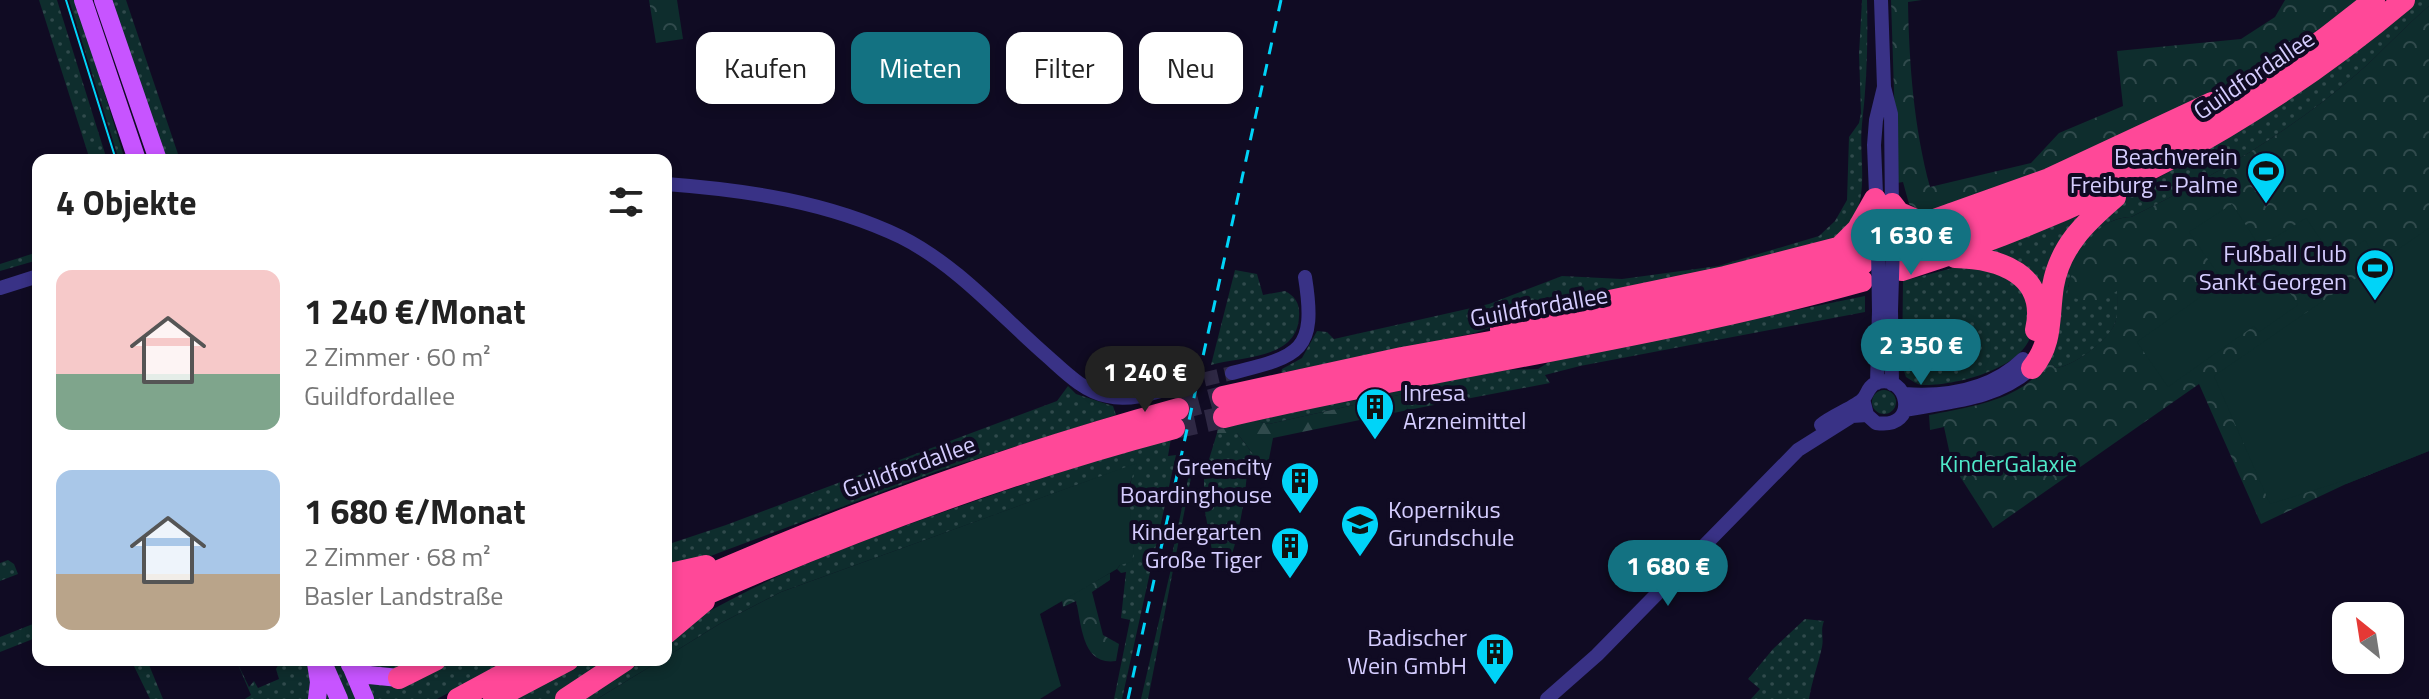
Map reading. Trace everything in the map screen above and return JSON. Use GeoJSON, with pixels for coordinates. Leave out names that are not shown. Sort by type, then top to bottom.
{"type":"FeatureCollection","features":[{"type":"Feature","properties":{"kind":"highway","name":"Guildfordallee"},"geometry":{"type":"LineString","coordinates":[[2374,0],[2286,68],[2195,126],[2111,172],[2007,216],[1883,254],[1695,305],[1290,380],[1223,407],[1345,389],[1629,336],[1743,311],[1883,254],[1942,257],[2048,218],[2138,177],[2270,99],[2404,0]]}},
{"type":"Feature","properties":{"kind":"highway"},"geometry":{"type":"LineString","coordinates":[[1436,352],[1538,317],[1725,277],[1840,247],[1883,254],[1925,224],[2049,179],[2286,68]]}},
{"type":"Feature","properties":{"kind":"highway"},"geometry":{"type":"LineString","coordinates":[[2028,364],[2047,346],[2053,286],[2065,250],[2086,222],[2138,177]]}},
{"type":"Feature","properties":{"kind":"highway"},"geometry":{"type":"LineString","coordinates":[[1840,247],[1884,202],[1899,213],[1925,224]]}},
{"type":"Feature","properties":{"kind":"highway"},"geometry":{"type":"LineString","coordinates":[[1942,257],[1990,260],[2007,265],[2028,283],[2037,303],[2038,323],[2028,364]]}},
{"type":"Feature","properties":{"kind":"highway","name":"Guildfordallee"},"geometry":{"type":"LineString","coordinates":[[672,591],[742,560],[929,486],[1039,449],[1176,419],[1117,443],[910,512],[672,609]]}},
{"type":"Feature","properties":{"kind":"highway"},"geometry":{"type":"LineString","coordinates":[[672,574],[742,560]]}},
{"type":"Feature","properties":{"kind":"highway"},"geometry":{"type":"LineString","coordinates":[[672,629],[716,589]]}},
{"type":"Feature","properties":{"kind":"highway"},"geometry":{"type":"LineString","coordinates":[[399,678],[423,666]]}},
{"type":"Feature","properties":{"kind":"highway"},"geometry":{"type":"LineString","coordinates":[[458,699],[519,666]]}},
{"type":"Feature","properties":{"kind":"highway"},"geometry":{"type":"LineString","coordinates":[[494,699],[557,666]]}},
{"type":"Feature","properties":{"kind":"highway"},"geometry":{"type":"LineString","coordinates":[[566,699],[616,666]]}},
{"type":"Feature","properties":{"kind":"main road"},"geometry":{"type":"LineString","coordinates":[[83,0],[135,154]]}},
{"type":"Feature","properties":{"kind":"main road"},"geometry":{"type":"LineString","coordinates":[[103,0],[156,154]]}},
{"type":"Feature","properties":{"kind":"main road"},"geometry":{"type":"LineString","coordinates":[[317,699],[319,666]]}},
{"type":"Feature","properties":{"kind":"main road"},"geometry":{"type":"LineString","coordinates":[[322,666],[339,699]]}},
{"type":"Feature","properties":{"kind":"main road"},"geometry":{"type":"LineString","coordinates":[[350,666],[364,699],[399,678]]}},
{"type":"Feature","properties":{"kind":"main road"},"geometry":{"type":"LineString","coordinates":[[354,666],[369,675],[399,678]]}},
{"type":"Feature","properties":{"kind":"street"},"geometry":{"type":"LineString","coordinates":[[1884,0],[1884,87],[1876,120],[1884,202],[1885,310],[1892,384]]}},
{"type":"Feature","properties":{"kind":"street"},"geometry":{"type":"LineString","coordinates":[[672,185],[739,191],[807,203],[903,238],[927,252],[972,288],[1074,380],[1094,393],[1121,398],[1136,397],[1184,384]]}},
{"type":"Feature","properties":{"kind":"street"},"geometry":{"type":"LineString","coordinates":[[1232,373],[1278,361],[1299,348],[1309,325],[1305,277]]}},
{"type":"Feature","properties":{"kind":"street"},"geometry":{"type":"LineString","coordinates":[[0,288],[32,278]]}},
{"type":"Feature","properties":{"kind":"street"},"geometry":{"type":"LineString","coordinates":[[1877,383],[1885,310]]}},
{"type":"Feature","properties":{"kind":"street"},"geometry":{"type":"LineString","coordinates":[[1547,699],[1597,655],[1822,424],[1863,399],[1867,390],[1877,383],[1892,384],[1904,394],[1953,393],[1981,386],[2028,364]]}},
{"type":"Feature","properties":{"kind":"street"},"geometry":{"type":"LineString","coordinates":[[1905,410],[1993,393],[2009,386],[2028,364]]}},
{"type":"Feature","properties":{"kind":"street"},"geometry":{"type":"LineString","coordinates":[[1863,399],[1867,415],[1876,423],[1888,424],[1899,419],[1905,410],[1904,394]]}},
{"type":"Feature","properties":{"kind":"street"},"geometry":{"type":"LineString","coordinates":[[1798,450],[1852,416],[1867,415]]}},
{"type":"Feature","properties":{"kind":"green space"},"geometry":{"type":"Polygon","coordinates":[[[39,0],[57,0],[105,154],[88,154],[39,0]]]}},
{"type":"Feature","properties":{"kind":"green space"},"geometry":{"type":"Polygon","coordinates":[[[69,0],[76,0],[123,154],[117,154],[69,0]]]}},
{"type":"Feature","properties":{"kind":"green space"},"geometry":{"type":"Polygon","coordinates":[[[109,0],[126,0],[178,154],[162,154],[109,0]]]}},
{"type":"Feature","properties":{"kind":"green space"},"geometry":{"type":"Polygon","coordinates":[[[649,0],[677,0],[683,39],[656,43],[649,0]]]}},
{"type":"Feature","properties":{"kind":"green space"},"geometry":{"type":"Polygon","coordinates":[[[1862,0],[1867,0],[1867,31],[1861,135],[1862,190],[1855,216],[1830,245],[1509,321],[1475,333],[1281,373],[1282,369],[1302,358],[1317,331],[1327,332],[1334,339],[1489,304],[1562,276],[1622,279],[1718,266],[1819,236],[1835,221],[1847,200],[1849,137],[1859,123],[1861,113],[1859,54],[1862,0]]]}},
{"type":"Feature","properties":{"kind":"green space"},"geometry":{"type":"Polygon","coordinates":[[[1891,0],[1922,0],[1908,2],[1916,119],[1930,187],[2031,163],[2059,133],[2123,106],[2117,51],[2241,39],[2275,17],[2285,0],[2358,0],[2278,60],[2247,77],[2067,165],[1932,212],[1921,211],[1909,204],[1903,182],[1897,183],[1891,0]]]}},
{"type":"Feature","properties":{"kind":"green space"},"geometry":{"type":"Polygon","coordinates":[[[2411,0],[2429,0],[2429,6],[2358,73],[2305,115],[2191,186],[2097,231],[2082,251],[2068,287],[2109,294],[2117,290],[2116,319],[2112,330],[2089,352],[2055,368],[2049,359],[2069,252],[2108,207],[2215,145],[2411,0]]]}},
{"type":"Feature","properties":{"kind":"green space","name":"KinderGalaxie"},"geometry":{"type":"Polygon","coordinates":[[[2429,6],[2429,451],[2346,484],[2261,524],[2199,384],[1993,528],[1952,464],[1944,427],[1930,430],[1929,415],[2000,398],[2026,384],[2049,359],[2055,368],[2062,367],[2098,345],[2115,323],[2117,291],[2093,305],[2067,295],[2079,256],[2095,233],[2117,219],[2131,217],[2191,186],[2305,115],[2358,73],[2429,6]]]}},
{"type":"Feature","properties":{"kind":"green space"},"geometry":{"type":"Polygon","coordinates":[[[2232,204],[2298,305],[2259,332],[2254,326],[2168,387],[2137,342],[2223,281],[2189,232],[2232,204]]]}},
{"type":"Feature","properties":{"kind":"green space"},"geometry":{"type":"Polygon","coordinates":[[[2086,213],[2049,312],[1987,251],[2086,213]]]}},
{"type":"Feature","properties":{"kind":"green space"},"geometry":{"type":"Polygon","coordinates":[[[2306,218],[2345,275],[2307,300],[2269,241],[2306,218]]]}},
{"type":"Feature","properties":{"kind":"green space","name":"Fußball Club Sankt Georgen"},"geometry":{"type":"Polygon","coordinates":[[[2429,228],[2429,451],[2346,484],[2346,480],[2270,504],[2214,376],[2429,228]]]}},
{"type":"Feature","properties":{"kind":"green space"},"geometry":{"type":"Polygon","coordinates":[[[2365,240],[2370,249],[2350,262],[2344,254],[2365,240]]]}},
{"type":"Feature","properties":{"kind":"green space"},"geometry":{"type":"Polygon","coordinates":[[[32,254],[32,262],[0,271],[0,264],[32,254]]]}},
{"type":"Feature","properties":{"kind":"green space"},"geometry":{"type":"Polygon","coordinates":[[[1964,265],[2019,279],[2032,322],[2028,342],[2019,354],[1989,372],[1953,382],[1919,384],[1906,377],[1902,365],[1903,281],[1964,265]]]}},
{"type":"Feature","properties":{"kind":"green space"},"geometry":{"type":"Polygon","coordinates":[[[1235,270],[1257,274],[1263,295],[1285,291],[1292,296],[1299,308],[1296,331],[1289,341],[1266,354],[1211,365],[1235,270]]]}},
{"type":"Feature","properties":{"kind":"green space"},"geometry":{"type":"Polygon","coordinates":[[[1865,296],[1865,312],[1580,366],[1545,375],[1550,383],[1408,410],[1403,394],[1269,424],[1252,420],[1501,370],[1538,369],[1552,360],[1865,296]]]}},
{"type":"Feature","properties":{"kind":"green space"},"geometry":{"type":"Polygon","coordinates":[[[1068,386],[1076,394],[1113,406],[1116,415],[938,471],[681,567],[672,577],[672,543],[1057,401],[1068,386]]]}},
{"type":"Feature","properties":{"kind":"green space"},"geometry":{"type":"Polygon","coordinates":[[[1879,390],[1889,390],[1896,397],[1896,407],[1889,414],[1879,414],[1872,407],[1872,397],[1879,390]]]}},
{"type":"Feature","properties":{"kind":"green space"},"geometry":{"type":"Polygon","coordinates":[[[1403,394],[1408,410],[1273,438],[1267,469],[1256,468],[1253,454],[1237,433],[1217,433],[1218,428],[1252,420],[1269,424],[1403,394]]]}},
{"type":"Feature","properties":{"kind":"green space"},"geometry":{"type":"Polygon","coordinates":[[[1217,433],[1237,433],[1253,454],[1256,468],[1247,469],[1237,538],[1224,571],[1215,567],[1204,506],[1204,476],[1217,433]]]}},
{"type":"Feature","properties":{"kind":"green space"},"geometry":{"type":"Polygon","coordinates":[[[1171,438],[1168,456],[1176,455],[1122,699],[1114,699],[1130,620],[1121,618],[1126,572],[1121,573],[1117,569],[1132,474],[1091,480],[781,592],[672,653],[672,634],[727,602],[790,571],[855,544],[1077,467],[1171,438]]]}},
{"type":"Feature","properties":{"kind":"green space"},"geometry":{"type":"Polygon","coordinates":[[[1192,460],[1148,699],[1141,699],[1173,560],[1192,460]]]}},
{"type":"Feature","properties":{"kind":"green space"},"geometry":{"type":"Polygon","coordinates":[[[1137,463],[1128,489],[1134,549],[1132,562],[1120,565],[1040,614],[1061,686],[1040,699],[597,699],[651,666],[672,666],[672,653],[781,592],[1137,463]]]}},
{"type":"Feature","properties":{"kind":"green space"},"geometry":{"type":"Polygon","coordinates":[[[8,560],[14,564],[18,574],[0,581],[0,563],[8,560]]]}},
{"type":"Feature","properties":{"kind":"green space"},"geometry":{"type":"Polygon","coordinates":[[[1110,573],[1110,580],[1092,592],[1103,635],[1119,644],[1116,661],[1105,661],[1090,651],[1082,632],[1076,601],[1063,607],[1062,600],[1110,573]]]}},
{"type":"Feature","properties":{"kind":"green space"},"geometry":{"type":"Polygon","coordinates":[[[1805,619],[1824,621],[1822,647],[1809,699],[1751,699],[1760,689],[1748,679],[1773,649],[1805,619]]]}},
{"type":"Feature","properties":{"kind":"green space"},"geometry":{"type":"Polygon","coordinates":[[[32,624],[32,639],[0,652],[0,637],[32,624]]]}},
{"type":"Feature","properties":{"kind":"green space"},"geometry":{"type":"Polygon","coordinates":[[[134,666],[149,666],[163,699],[150,699],[134,666]]]}},
{"type":"Feature","properties":{"kind":"green space"},"geometry":{"type":"Polygon","coordinates":[[[239,666],[249,687],[254,681],[258,688],[279,679],[278,666],[311,666],[313,671],[327,666],[498,666],[437,699],[245,699],[251,695],[239,666]]]}},
{"type":"Feature","properties":{"kind":"green space"},"geometry":{"type":"Polygon","coordinates":[[[576,666],[608,666],[558,699],[513,699],[576,666]]]}},
{"type":"Feature","properties":{"kind":"green space"},"geometry":{"type":"Polygon","coordinates":[[[624,666],[651,666],[597,699],[574,699],[624,666]]]}},
{"type":"Feature","properties":{"kind":"tunnel"},"geometry":{"type":"LineString","coordinates":[[1184,384],[1232,373]]}},
{"type":"Feature","properties":{"kind":"tunnel"},"geometry":{"type":"LineString","coordinates":[[1178,409],[1223,397]]}},
{"type":"Feature","properties":{"kind":"tunnel"},"geometry":{"type":"LineString","coordinates":[[1174,428],[1224,417]]}},
{"type":"Feature","properties":{"kind":"tram line"},"geometry":{"type":"LineString","coordinates":[[66,0],[114,154]]}},
{"type":"Feature","properties":{"kind":"railway"},"geometry":{"type":"LineString","coordinates":[[1128,699],[1281,0]]}},
{"type":"Feature","properties":{"kind":"place","name":"Beachverein Freiburg - Palme"},"geometry":{"type":"Point","coordinates":[2266,205]}},
{"type":"Feature","properties":{"kind":"place","name":"Fußball Club Sankt Georgen"},"geometry":{"type":"Point","coordinates":[2375,302]}},
{"type":"Feature","properties":{"kind":"place","name":"Inresa Arzneimittel"},"geometry":{"type":"Point","coordinates":[1375,441]}},
{"type":"Feature","properties":{"kind":"place","name":"Greencity Boardinghouse"},"geometry":{"type":"Point","coordinates":[1300,515]}},
{"type":"Feature","properties":{"kind":"place","name":"Kopernikus Grundschule"},"geometry":{"type":"Point","coordinates":[1360,558]}},
{"type":"Feature","properties":{"kind":"place","name":"Kindergarten Große Tiger"},"geometry":{"type":"Point","coordinates":[1290,580]}},
{"type":"Feature","properties":{"kind":"place","name":"Badischer Wein GmbH"},"geometry":{"type":"Point","coordinates":[1495,686]}}]}
